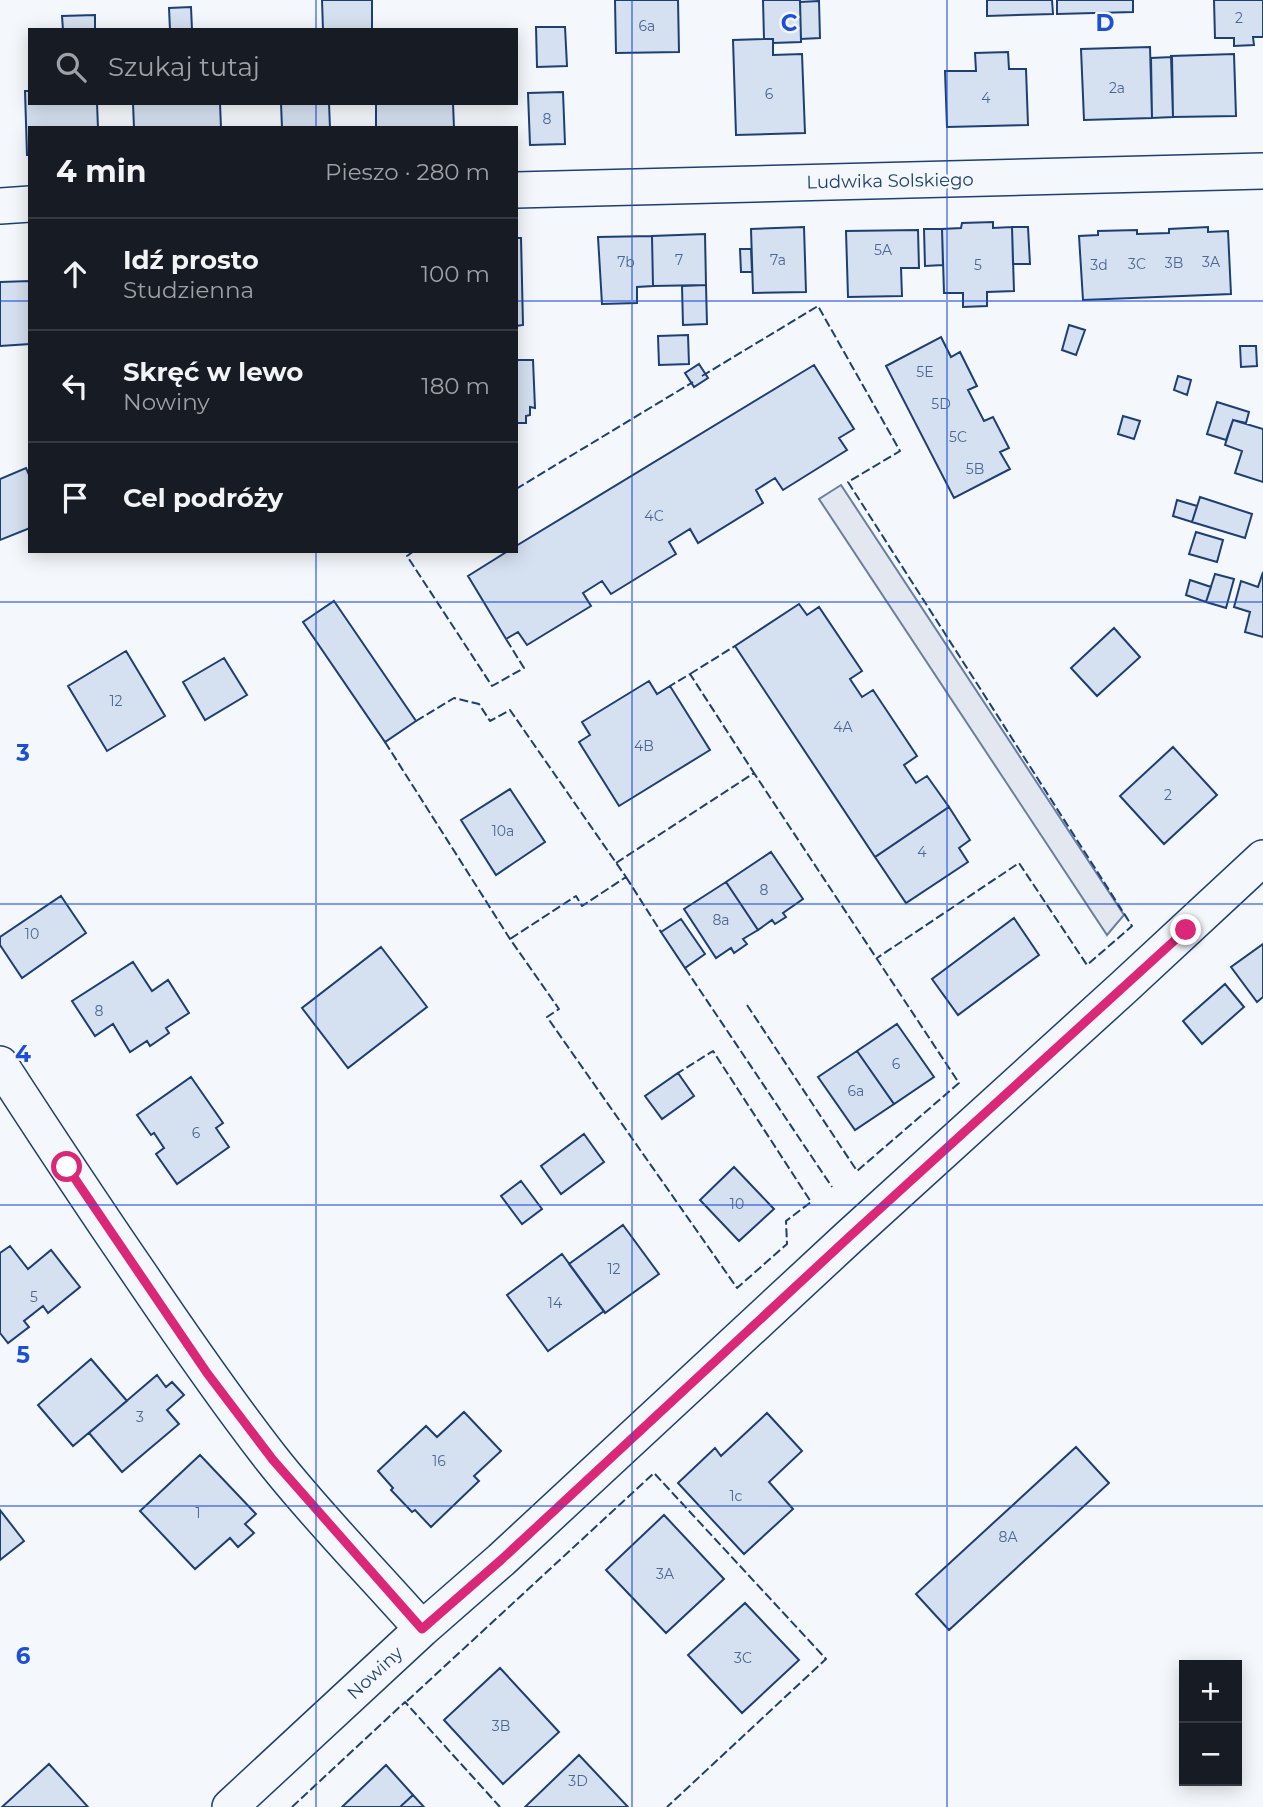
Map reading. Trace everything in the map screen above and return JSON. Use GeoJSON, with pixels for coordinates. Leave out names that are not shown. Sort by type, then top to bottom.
{"type":"FeatureCollection","features":[{"type":"Feature","properties":{"kind":"street","name":"Ludwika Solskiego"},"geometry":{"type":"LineString","coordinates":[[518,190],[1263,171]]}},
{"type":"Feature","properties":{"kind":"street"},"geometry":{"type":"LineString","coordinates":[[0,206],[28,204]]}},
{"type":"Feature","properties":{"kind":"street","name":"Nowiny"},"geometry":{"type":"LineString","coordinates":[[230,1807],[1263,858]]}},
{"type":"Feature","properties":{"kind":"street"},"geometry":{"type":"LineString","coordinates":[[0,1064],[175,1327],[241,1419],[307,1501],[422,1629]]}},
{"type":"Feature","properties":{"kind":"shaded area"},"geometry":{"type":"Polygon","coordinates":[[[841,485],[1124,915],[1107,935],[819,499],[841,485]]]}},
{"type":"Feature","properties":{"kind":"building"},"geometry":{"type":"Polygon","coordinates":[[[322,0],[372,0],[372,28],[323,28],[322,0]]]}},
{"type":"Feature","properties":{"kind":"building"},"geometry":{"type":"Polygon","coordinates":[[[615,0],[678,0],[679,52],[616,53],[615,0]]]}},
{"type":"Feature","properties":{"kind":"building"},"geometry":{"type":"Polygon","coordinates":[[[763,0],[800,0],[801,42],[773,43],[773,39],[764,39],[763,0]]]}},
{"type":"Feature","properties":{"kind":"building"},"geometry":{"type":"Polygon","coordinates":[[[987,0],[1052,0],[1053,14],[987,16],[987,0]]]}},
{"type":"Feature","properties":{"kind":"building"},"geometry":{"type":"Polygon","coordinates":[[[1057,0],[1133,0],[1133,12],[1057,14],[1057,0]]]}},
{"type":"Feature","properties":{"kind":"building"},"geometry":{"type":"Polygon","coordinates":[[[1214,0],[1263,0],[1263,37],[1253,37],[1254,45],[1234,46],[1234,38],[1215,38],[1214,0]]]}},
{"type":"Feature","properties":{"kind":"building"},"geometry":{"type":"Polygon","coordinates":[[[819,1],[820,38],[801,39],[800,2],[819,1]]]}},
{"type":"Feature","properties":{"kind":"building"},"geometry":{"type":"Polygon","coordinates":[[[191,7],[192,28],[170,28],[169,8],[191,7]]]}},
{"type":"Feature","properties":{"kind":"building"},"geometry":{"type":"Polygon","coordinates":[[[95,15],[95,28],[63,28],[62,16],[95,15]]]}},
{"type":"Feature","properties":{"kind":"building"},"geometry":{"type":"Polygon","coordinates":[[[536,27],[565,27],[567,66],[537,67],[536,27]]]}},
{"type":"Feature","properties":{"kind":"building"},"geometry":{"type":"Polygon","coordinates":[[[773,39],[773,55],[802,54],[805,133],[736,135],[733,40],[773,39]]]}},
{"type":"Feature","properties":{"kind":"building"},"geometry":{"type":"Polygon","coordinates":[[[1150,47],[1152,118],[1084,120],[1081,49],[1150,47]]]}},
{"type":"Feature","properties":{"kind":"building"},"geometry":{"type":"Polygon","coordinates":[[[1008,52],[1009,69],[1026,69],[1028,125],[947,127],[945,71],[976,71],[975,53],[1008,52]]]}},
{"type":"Feature","properties":{"kind":"building"},"geometry":{"type":"Polygon","coordinates":[[[1234,54],[1236,116],[1173,117],[1171,56],[1234,54]]]}},
{"type":"Feature","properties":{"kind":"building"},"geometry":{"type":"Polygon","coordinates":[[[1172,57],[1173,117],[1152,118],[1151,58],[1172,57]]]}},
{"type":"Feature","properties":{"kind":"building"},"geometry":{"type":"Polygon","coordinates":[[[25,91],[28,91],[28,105],[97,105],[98,126],[28,126],[27,155],[25,91]]]}},
{"type":"Feature","properties":{"kind":"building"},"geometry":{"type":"Polygon","coordinates":[[[563,92],[565,144],[530,145],[528,93],[563,92]]]}},
{"type":"Feature","properties":{"kind":"building"},"geometry":{"type":"Polygon","coordinates":[[[133,105],[220,105],[221,126],[134,126],[133,105]]]}},
{"type":"Feature","properties":{"kind":"building"},"geometry":{"type":"Polygon","coordinates":[[[281,105],[329,105],[330,126],[282,126],[281,105]]]}},
{"type":"Feature","properties":{"kind":"building"},"geometry":{"type":"Polygon","coordinates":[[[376,105],[453,105],[454,126],[376,126],[376,105]]]}},
{"type":"Feature","properties":{"kind":"building"},"geometry":{"type":"Polygon","coordinates":[[[993,222],[993,228],[1012,227],[1014,291],[987,292],[987,306],[963,307],[963,293],[944,293],[942,229],[961,228],[962,223],[993,222]]]}},
{"type":"Feature","properties":{"kind":"building"},"geometry":{"type":"Polygon","coordinates":[[[804,227],[806,292],[753,293],[751,229],[804,227]]]}},
{"type":"Feature","properties":{"kind":"building"},"geometry":{"type":"Polygon","coordinates":[[[1012,227],[1028,227],[1030,264],[1013,264],[1012,227]]]}},
{"type":"Feature","properties":{"kind":"building"},"geometry":{"type":"Polygon","coordinates":[[[1208,227],[1208,232],[1228,231],[1231,294],[1083,300],[1079,236],[1098,235],[1098,231],[1169,233],[1169,229],[1208,227]]]}},
{"type":"Feature","properties":{"kind":"building"},"geometry":{"type":"Polygon","coordinates":[[[924,229],[942,229],[943,265],[925,266],[924,229]]]}},
{"type":"Feature","properties":{"kind":"building"},"geometry":{"type":"Polygon","coordinates":[[[918,230],[919,268],[901,268],[902,296],[848,297],[846,231],[918,230]]]}},
{"type":"Feature","properties":{"kind":"building"},"geometry":{"type":"Polygon","coordinates":[[[705,234],[706,285],[653,286],[652,236],[705,234]]]}},
{"type":"Feature","properties":{"kind":"building"},"geometry":{"type":"Polygon","coordinates":[[[652,236],[653,286],[637,287],[637,303],[602,304],[598,237],[652,236]]]}},
{"type":"Feature","properties":{"kind":"building"},"geometry":{"type":"Polygon","coordinates":[[[518,238],[521,238],[523,325],[518,326],[518,238]]]}},
{"type":"Feature","properties":{"kind":"building"},"geometry":{"type":"Polygon","coordinates":[[[740,249],[751,249],[752,272],[741,272],[740,249]]]}},
{"type":"Feature","properties":{"kind":"building"},"geometry":{"type":"Polygon","coordinates":[[[28,281],[28,344],[0,346],[0,282],[28,281]]]}},
{"type":"Feature","properties":{"kind":"building"},"geometry":{"type":"Polygon","coordinates":[[[706,285],[707,324],[683,325],[682,286],[706,285]]]}},
{"type":"Feature","properties":{"kind":"building"},"geometry":{"type":"Polygon","coordinates":[[[1069,325],[1085,330],[1076,355],[1062,350],[1069,325]]]}},
{"type":"Feature","properties":{"kind":"building"},"geometry":{"type":"Polygon","coordinates":[[[688,335],[689,364],[659,365],[658,336],[688,335]]]}},
{"type":"Feature","properties":{"kind":"building"},"geometry":{"type":"Polygon","coordinates":[[[941,337],[951,357],[960,352],[977,386],[968,390],[984,421],[993,417],[1009,448],[1000,452],[1010,469],[954,498],[886,366],[941,337]]]}},
{"type":"Feature","properties":{"kind":"building"},"geometry":{"type":"Polygon","coordinates":[[[1240,346],[1256,346],[1257,366],[1241,367],[1240,346]]]}},
{"type":"Feature","properties":{"kind":"building"},"geometry":{"type":"Polygon","coordinates":[[[518,360],[533,360],[535,408],[530,407],[526,423],[518,423],[518,360]]]}},
{"type":"Feature","properties":{"kind":"building"},"geometry":{"type":"Polygon","coordinates":[[[699,364],[708,378],[694,387],[685,373],[699,364]]]}},
{"type":"Feature","properties":{"kind":"building"},"geometry":{"type":"Polygon","coordinates":[[[814,365],[854,429],[839,438],[847,450],[783,490],[775,478],[756,490],[763,503],[698,543],[690,529],[669,542],[676,554],[611,594],[602,581],[583,593],[591,606],[527,645],[518,632],[506,639],[468,576],[505,553],[518,553],[518,545],[814,365]]]}},
{"type":"Feature","properties":{"kind":"building"},"geometry":{"type":"Polygon","coordinates":[[[1178,376],[1191,380],[1187,395],[1174,390],[1178,376]]]}},
{"type":"Feature","properties":{"kind":"building"},"geometry":{"type":"Polygon","coordinates":[[[1217,402],[1249,412],[1246,423],[1233,420],[1226,440],[1207,434],[1217,402]]]}},
{"type":"Feature","properties":{"kind":"building"},"geometry":{"type":"Polygon","coordinates":[[[1123,416],[1140,421],[1134,439],[1118,434],[1123,416]]]}},
{"type":"Feature","properties":{"kind":"building"},"geometry":{"type":"Polygon","coordinates":[[[1233,420],[1263,429],[1263,482],[1235,473],[1242,451],[1225,445],[1233,420]]]}},
{"type":"Feature","properties":{"kind":"building"},"geometry":{"type":"Polygon","coordinates":[[[26,468],[28,472],[28,529],[0,540],[0,479],[26,468]]]}},
{"type":"Feature","properties":{"kind":"building"},"geometry":{"type":"Polygon","coordinates":[[[1200,497],[1252,514],[1245,538],[1192,522],[1200,497]]]}},
{"type":"Feature","properties":{"kind":"building"},"geometry":{"type":"Polygon","coordinates":[[[1177,500],[1197,506],[1192,522],[1173,516],[1177,500]]]}},
{"type":"Feature","properties":{"kind":"building"},"geometry":{"type":"Polygon","coordinates":[[[1196,532],[1223,540],[1217,562],[1189,554],[1196,532]]]}},
{"type":"Feature","properties":{"kind":"building"},"geometry":{"type":"Polygon","coordinates":[[[1263,572],[1263,637],[1245,632],[1250,612],[1234,607],[1241,581],[1258,587],[1263,572]]]}},
{"type":"Feature","properties":{"kind":"building"},"geometry":{"type":"Polygon","coordinates":[[[1215,574],[1234,579],[1226,608],[1206,602],[1215,574]]]}},
{"type":"Feature","properties":{"kind":"building"},"geometry":{"type":"Polygon","coordinates":[[[1190,580],[1211,587],[1206,602],[1186,595],[1190,580]]]}},
{"type":"Feature","properties":{"kind":"building"},"geometry":{"type":"Polygon","coordinates":[[[334,601],[416,721],[385,742],[303,622],[334,601]]]}},
{"type":"Feature","properties":{"kind":"building"},"geometry":{"type":"Polygon","coordinates":[[[799,604],[807,615],[819,607],[862,671],[850,679],[862,697],[873,690],[917,756],[904,765],[916,783],[927,776],[949,807],[875,857],[735,646],[799,604]]]}},
{"type":"Feature","properties":{"kind":"building"},"geometry":{"type":"Polygon","coordinates":[[[1114,628],[1140,657],[1097,696],[1071,668],[1114,628]]]}},
{"type":"Feature","properties":{"kind":"building"},"geometry":{"type":"Polygon","coordinates":[[[126,651],[165,716],[107,751],[68,686],[126,651]]]}},
{"type":"Feature","properties":{"kind":"building"},"geometry":{"type":"Polygon","coordinates":[[[224,658],[247,695],[205,720],[183,682],[224,658]]]}},
{"type":"Feature","properties":{"kind":"building"},"geometry":{"type":"Polygon","coordinates":[[[649,681],[657,694],[670,686],[710,750],[619,806],[579,742],[590,735],[582,722],[649,681]]]}},
{"type":"Feature","properties":{"kind":"building"},"geometry":{"type":"Polygon","coordinates":[[[1173,747],[1217,795],[1164,844],[1120,796],[1173,747]]]}},
{"type":"Feature","properties":{"kind":"building"},"geometry":{"type":"Polygon","coordinates":[[[510,789],[545,842],[496,875],[461,820],[510,789]]]}},
{"type":"Feature","properties":{"kind":"building"},"geometry":{"type":"Polygon","coordinates":[[[949,807],[970,840],[959,848],[968,862],[906,903],[875,857],[949,807]]]}},
{"type":"Feature","properties":{"kind":"building"},"geometry":{"type":"Polygon","coordinates":[[[771,852],[803,899],[783,913],[786,917],[775,924],[772,920],[758,930],[726,882],[771,852]]]}},
{"type":"Feature","properties":{"kind":"building"},"geometry":{"type":"Polygon","coordinates":[[[726,882],[758,930],[743,939],[747,944],[734,953],[731,948],[716,958],[684,909],[726,882]]]}},
{"type":"Feature","properties":{"kind":"building"},"geometry":{"type":"Polygon","coordinates":[[[61,896],[86,933],[22,978],[0,945],[0,937],[61,896]]]}},
{"type":"Feature","properties":{"kind":"building"},"geometry":{"type":"Polygon","coordinates":[[[1014,918],[1039,955],[958,1015],[932,979],[1014,918]]]}},
{"type":"Feature","properties":{"kind":"building"},"geometry":{"type":"Polygon","coordinates":[[[681,919],[705,954],[685,968],[661,932],[681,919]]]}},
{"type":"Feature","properties":{"kind":"building"},"geometry":{"type":"Polygon","coordinates":[[[1263,944],[1263,997],[1257,1002],[1231,967],[1263,944]]]}},
{"type":"Feature","properties":{"kind":"building"},"geometry":{"type":"Polygon","coordinates":[[[381,947],[427,1007],[348,1068],[302,1008],[381,947]]]}},
{"type":"Feature","properties":{"kind":"building"},"geometry":{"type":"Polygon","coordinates":[[[133,962],[152,991],[168,980],[189,1013],[166,1028],[169,1033],[150,1046],[147,1041],[130,1052],[113,1024],[95,1036],[72,1001],[133,962]]]}},
{"type":"Feature","properties":{"kind":"building"},"geometry":{"type":"Polygon","coordinates":[[[1225,984],[1244,1007],[1202,1044],[1183,1021],[1225,984]]]}},
{"type":"Feature","properties":{"kind":"building"},"geometry":{"type":"Polygon","coordinates":[[[897,1024],[934,1077],[894,1104],[857,1051],[897,1024]]]}},
{"type":"Feature","properties":{"kind":"building"},"geometry":{"type":"Polygon","coordinates":[[[857,1051],[894,1104],[855,1130],[818,1077],[857,1051]]]}},
{"type":"Feature","properties":{"kind":"building"},"geometry":{"type":"Polygon","coordinates":[[[678,1073],[694,1096],[662,1119],[645,1096],[678,1073]]]}},
{"type":"Feature","properties":{"kind":"building"},"geometry":{"type":"Polygon","coordinates":[[[191,1077],[223,1123],[216,1128],[229,1147],[177,1184],[156,1154],[164,1148],[137,1115],[191,1077]]]}},
{"type":"Feature","properties":{"kind":"building"},"geometry":{"type":"Polygon","coordinates":[[[584,1134],[604,1162],[561,1194],[541,1166],[584,1134]]]}},
{"type":"Feature","properties":{"kind":"building"},"geometry":{"type":"Polygon","coordinates":[[[734,1167],[774,1209],[739,1241],[700,1200],[734,1167]]]}},
{"type":"Feature","properties":{"kind":"building"},"geometry":{"type":"Polygon","coordinates":[[[521,1181],[542,1209],[522,1224],[501,1196],[521,1181]]]}},
{"type":"Feature","properties":{"kind":"building"},"geometry":{"type":"Polygon","coordinates":[[[623,1225],[659,1274],[605,1313],[569,1264],[623,1225]]]}},
{"type":"Feature","properties":{"kind":"building"},"geometry":{"type":"Polygon","coordinates":[[[10,1246],[28,1269],[51,1250],[80,1287],[48,1313],[43,1306],[24,1321],[29,1327],[8,1343],[0,1333],[0,1253],[10,1246]]]}},
{"type":"Feature","properties":{"kind":"building"},"geometry":{"type":"Polygon","coordinates":[[[562,1254],[604,1311],[548,1351],[507,1295],[562,1254]]]}},
{"type":"Feature","properties":{"kind":"building"},"geometry":{"type":"Polygon","coordinates":[[[91,1359],[127,1401],[73,1446],[38,1405],[91,1359]]]}},
{"type":"Feature","properties":{"kind":"building"},"geometry":{"type":"Polygon","coordinates":[[[157,1375],[166,1387],[172,1382],[184,1395],[167,1410],[179,1424],[122,1472],[89,1433],[157,1375]]]}},
{"type":"Feature","properties":{"kind":"building"},"geometry":{"type":"Polygon","coordinates":[[[464,1412],[501,1451],[474,1476],[479,1481],[431,1527],[391,1490],[393,1488],[378,1471],[426,1426],[437,1437],[464,1412]]]}},
{"type":"Feature","properties":{"kind":"building"},"geometry":{"type":"Polygon","coordinates":[[[767,1413],[802,1451],[769,1482],[793,1509],[744,1554],[678,1483],[715,1448],[721,1456],[767,1413]]]}},
{"type":"Feature","properties":{"kind":"building"},"geometry":{"type":"Polygon","coordinates":[[[1076,1447],[1109,1483],[949,1630],[916,1594],[1076,1447]]]}},
{"type":"Feature","properties":{"kind":"building"},"geometry":{"type":"Polygon","coordinates":[[[200,1455],[256,1514],[245,1524],[254,1533],[238,1547],[230,1538],[195,1569],[140,1511],[200,1455]]]}},
{"type":"Feature","properties":{"kind":"building"},"geometry":{"type":"Polygon","coordinates":[[[0,1510],[24,1541],[0,1560],[0,1510]]]}},
{"type":"Feature","properties":{"kind":"building"},"geometry":{"type":"Polygon","coordinates":[[[664,1515],[724,1579],[666,1633],[606,1570],[664,1515]]]}},
{"type":"Feature","properties":{"kind":"building"},"geometry":{"type":"Polygon","coordinates":[[[745,1603],[799,1660],[742,1713],[688,1655],[745,1603]]]}},
{"type":"Feature","properties":{"kind":"building"},"geometry":{"type":"Polygon","coordinates":[[[500,1668],[559,1732],[503,1784],[444,1720],[500,1668]]]}},
{"type":"Feature","properties":{"kind":"building"},"geometry":{"type":"Polygon","coordinates":[[[579,1755],[628,1807],[525,1807],[579,1755]]]}},
{"type":"Feature","properties":{"kind":"building"},"geometry":{"type":"Polygon","coordinates":[[[49,1764],[88,1807],[2,1807],[49,1764]]]}},
{"type":"Feature","properties":{"kind":"building"},"geometry":{"type":"Polygon","coordinates":[[[386,1765],[413,1795],[400,1807],[342,1807],[386,1765]]]}},
{"type":"Feature","properties":{"kind":"building"},"geometry":{"type":"Polygon","coordinates":[[[413,1795],[424,1807],[400,1807],[413,1795]]]}},
{"type":"Feature","properties":{"kind":"fence"},"geometry":{"type":"LineString","coordinates":[[702,376],[818,306],[900,451],[848,482],[1132,926],[1087,965],[1019,863],[877,958]]}},
{"type":"Feature","properties":{"kind":"fence"},"geometry":{"type":"LineString","coordinates":[[518,488],[693,382]]}},
{"type":"Feature","properties":{"kind":"fence"},"geometry":{"type":"LineString","coordinates":[[411,553],[407,556],[492,686],[524,668],[506,639]]}},
{"type":"Feature","properties":{"kind":"fence"},"geometry":{"type":"LineString","coordinates":[[690,674],[735,646]]}},
{"type":"Feature","properties":{"kind":"fence"},"geometry":{"type":"LineString","coordinates":[[616,863],[754,773],[690,674],[670,686]]}},
{"type":"Feature","properties":{"kind":"fence"},"geometry":{"type":"LineString","coordinates":[[416,721],[454,698],[479,704],[490,721],[510,710],[626,877],[582,906],[576,896],[510,939]]}},
{"type":"Feature","properties":{"kind":"fence"},"geometry":{"type":"LineString","coordinates":[[385,742],[510,939],[559,1009],[547,1017],[737,1288],[787,1244],[786,1221],[811,1202],[713,1051],[678,1073]]}},
{"type":"Feature","properties":{"kind":"fence"},"geometry":{"type":"LineString","coordinates":[[747,1005],[857,1171],[959,1083],[754,773]]}},
{"type":"Feature","properties":{"kind":"fence"},"geometry":{"type":"LineString","coordinates":[[626,877],[661,932]]}},
{"type":"Feature","properties":{"kind":"fence"},"geometry":{"type":"LineString","coordinates":[[685,968],[832,1187]]}},
{"type":"Feature","properties":{"kind":"fence"},"geometry":{"type":"LineString","coordinates":[[407,1701],[654,1473],[826,1659],[667,1807]]}},
{"type":"Feature","properties":{"kind":"fence"},"geometry":{"type":"LineString","coordinates":[[292,1807],[405,1702],[500,1807]]}},
{"type":"Feature","properties":{"kind":"route"},"geometry":{"type":"LineString","coordinates":[[67,1167],[241,1419],[307,1501],[422,1629],[501,1560],[849,1237],[1186,930]]}}]}
